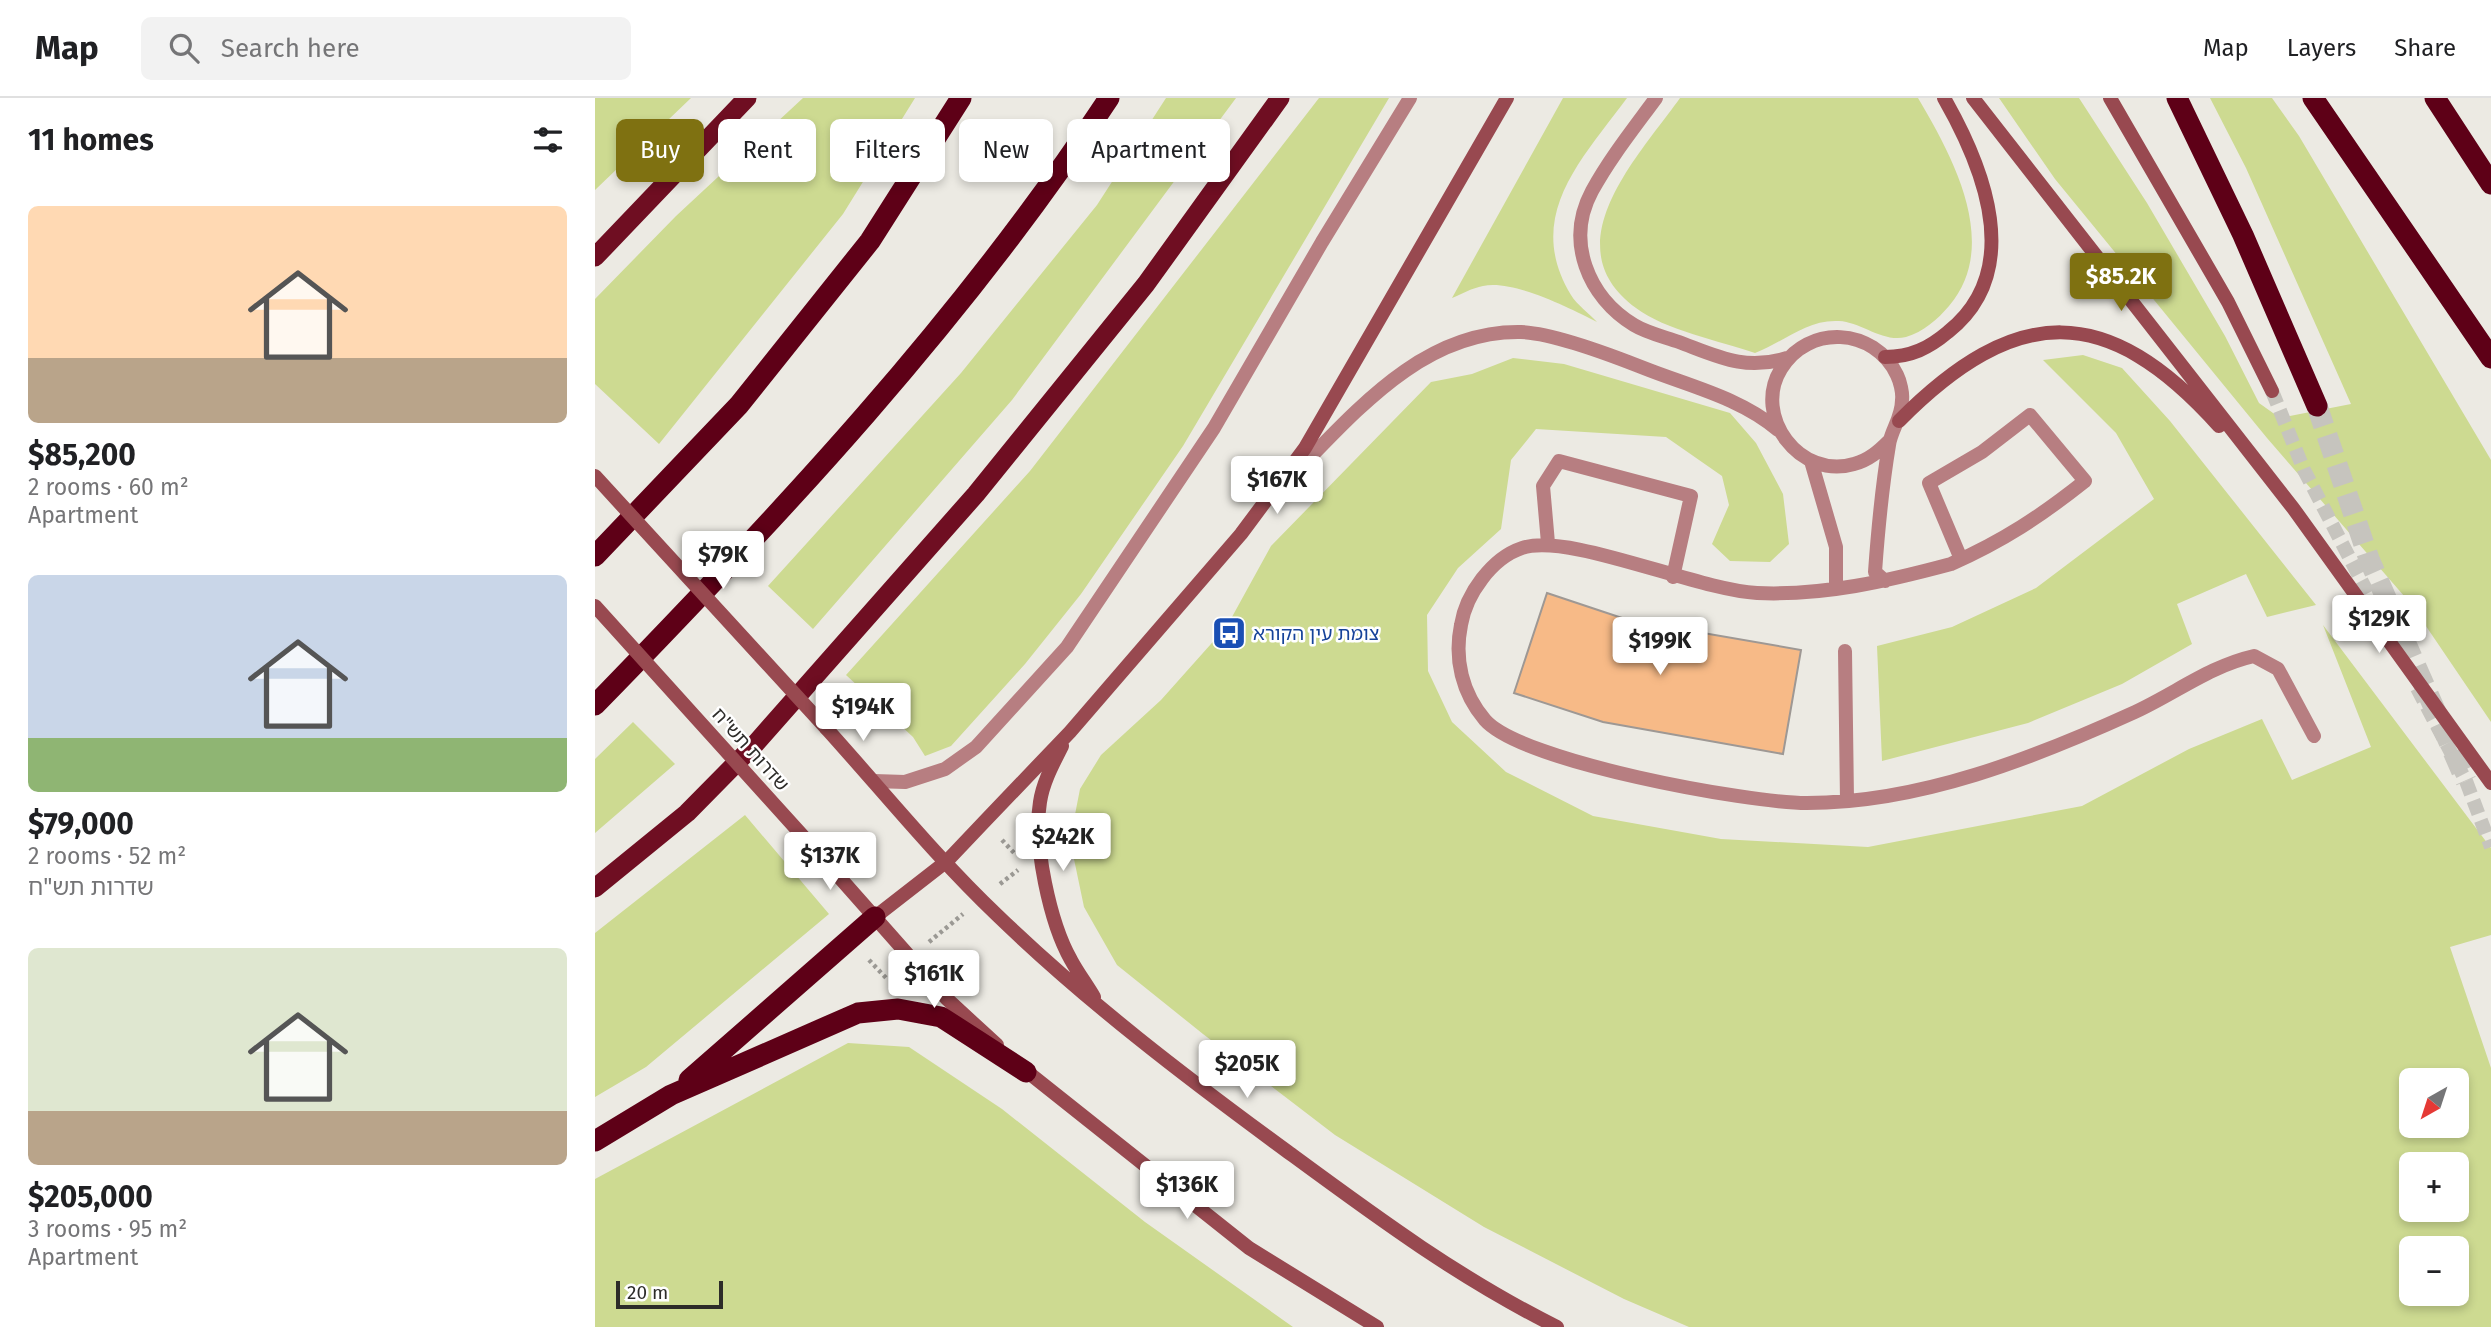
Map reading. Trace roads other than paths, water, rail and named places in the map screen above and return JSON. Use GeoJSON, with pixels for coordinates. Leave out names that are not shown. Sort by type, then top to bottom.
{"type":"FeatureCollection","features":[{"type":"Feature","properties":{"kind":"highway"},"geometry":{"type":"LineString","coordinates":[[595,257],[747,98]]}},
{"type":"Feature","properties":{"kind":"highway"},"geometry":{"type":"LineString","coordinates":[[595,556],[739,404],[861,252],[961,98]]}},
{"type":"Feature","properties":{"kind":"highway"},"geometry":{"type":"LineString","coordinates":[[595,705],[796,492],[913,357],[1070,155],[1108,98]]}},
{"type":"Feature","properties":{"kind":"highway"},"geometry":{"type":"LineString","coordinates":[[595,888],[687,813],[756,743],[976,494],[1146,284],[1280,98]]}},
{"type":"Feature","properties":{"kind":"highway"},"geometry":{"type":"LineString","coordinates":[[2177,98],[2243,235],[2317,407]]}},
{"type":"Feature","properties":{"kind":"highway"},"geometry":{"type":"LineString","coordinates":[[2313,98],[2491,358]]}},
{"type":"Feature","properties":{"kind":"highway"},"geometry":{"type":"LineString","coordinates":[[2435,98],[2491,184]]}},
{"type":"Feature","properties":{"kind":"highway"},"geometry":{"type":"LineString","coordinates":[[671,1095],[875,916]]}},
{"type":"Feature","properties":{"kind":"highway"},"geometry":{"type":"LineString","coordinates":[[595,1141],[671,1095],[858,1013],[898,1009],[941,1017],[1026,1072]]}},
{"type":"Feature","properties":{"kind":"main road"},"geometry":{"type":"LineString","coordinates":[[875,916],[947,861],[1070,732],[1160,631],[1264,504],[1305,448],[1507,98]]}},
{"type":"Feature","properties":{"kind":"main road"},"geometry":{"type":"LineString","coordinates":[[1885,357],[1915,354],[1961,322],[1989,275],[1991,220],[1983,184],[1961,128],[1944,98]]}},
{"type":"Feature","properties":{"kind":"main road"},"geometry":{"type":"LineString","coordinates":[[1973,98],[2293,508],[2491,783]]}},
{"type":"Feature","properties":{"kind":"main road"},"geometry":{"type":"LineString","coordinates":[[2110,98],[2222,291],[2272,391]]}},
{"type":"Feature","properties":{"kind":"main road"},"geometry":{"type":"LineString","coordinates":[[1899,421],[1932,388],[1975,357],[2018,337],[2069,332],[2105,338],[2158,368],[2194,400],[2293,508]]}},
{"type":"Feature","properties":{"kind":"main road"},"geometry":{"type":"LineString","coordinates":[[595,477],[981,898],[1103,1010],[1213,1097],[1400,1235],[1476,1285],[1557,1327]]}},
{"type":"Feature","properties":{"kind":"main road","name":"שדרות תש\"ח"},"geometry":{"type":"LineString","coordinates":[[595,606],[683,701],[947,999],[1026,1072],[1249,1248],[1377,1327]]}},
{"type":"Feature","properties":{"kind":"main road"},"geometry":{"type":"LineString","coordinates":[[1070,732],[1048,774],[1039,802],[1044,866],[1056,922],[1070,959],[1103,1010]]}},
{"type":"Feature","properties":{"kind":"lane"},"geometry":{"type":"LineString","coordinates":[[874,781],[905,782],[945,769],[976,747],[1067,647],[1122,569],[1214,428],[1322,242],[1410,98]]}},
{"type":"Feature","properties":{"kind":"lane"},"geometry":{"type":"LineString","coordinates":[[1264,504],[1380,389],[1416,363],[1450,345],[1484,335],[1524,332],[1611,355],[1756,411],[1778,430],[1798,453],[1811,461],[1832,466],[1854,465],[1873,456],[1889,441],[1899,421],[1903,398],[1898,376],[1885,357],[1868,343],[1847,336],[1825,337],[1804,345],[1787,358],[1758,366],[1735,362],[1637,327],[1614,312],[1597,293],[1587,274],[1581,235],[1590,193],[1656,98]]}},
{"type":"Feature","properties":{"kind":"lane"},"geometry":{"type":"LineString","coordinates":[[1778,430],[1772,393],[1777,375],[1787,358]]}},
{"type":"Feature","properties":{"kind":"lane"},"geometry":{"type":"LineString","coordinates":[[1961,559],[1929,483],[1982,453],[2030,415],[2085,481],[2044,514],[1999,543],[1961,559],[1885,581],[1836,589],[1756,593],[1673,576],[1548,543],[1520,548],[1497,564],[1476,586],[1461,621],[1457,661],[1469,698],[1487,723],[1522,744],[1573,761],[1704,790],[1805,803],[1876,798],[2018,761],[2140,710],[2227,662],[2254,656],[2278,669],[2314,736]]}},
{"type":"Feature","properties":{"kind":"lane"},"geometry":{"type":"LineString","coordinates":[[1885,581],[1875,572],[1889,441]]}},
{"type":"Feature","properties":{"kind":"lane"},"geometry":{"type":"LineString","coordinates":[[1548,543],[1543,486],[1559,461],[1692,496],[1673,576]]}},
{"type":"Feature","properties":{"kind":"lane"},"geometry":{"type":"LineString","coordinates":[[1811,461],[1836,547],[1836,589]]}},
{"type":"Feature","properties":{"kind":"lane"},"geometry":{"type":"LineString","coordinates":[[1845,651],[1847,800]]}},
{"type":"Feature","properties":{"kind":"tunnel"},"geometry":{"type":"LineString","coordinates":[[2272,391],[2304,470],[2388,632]]}},
{"type":"Feature","properties":{"kind":"tunnel"},"geometry":{"type":"LineString","coordinates":[[2317,406],[2369,559],[2466,781]]}},
{"type":"Feature","properties":{"kind":"tunnel"},"geometry":{"type":"LineString","coordinates":[[2417,688],[2466,781],[2491,847]]}},
{"type":"Feature","properties":{"kind":"place","name":"צומת עין הקורא"},"geometry":{"type":"Point","coordinates":[1229,633]}}]}
